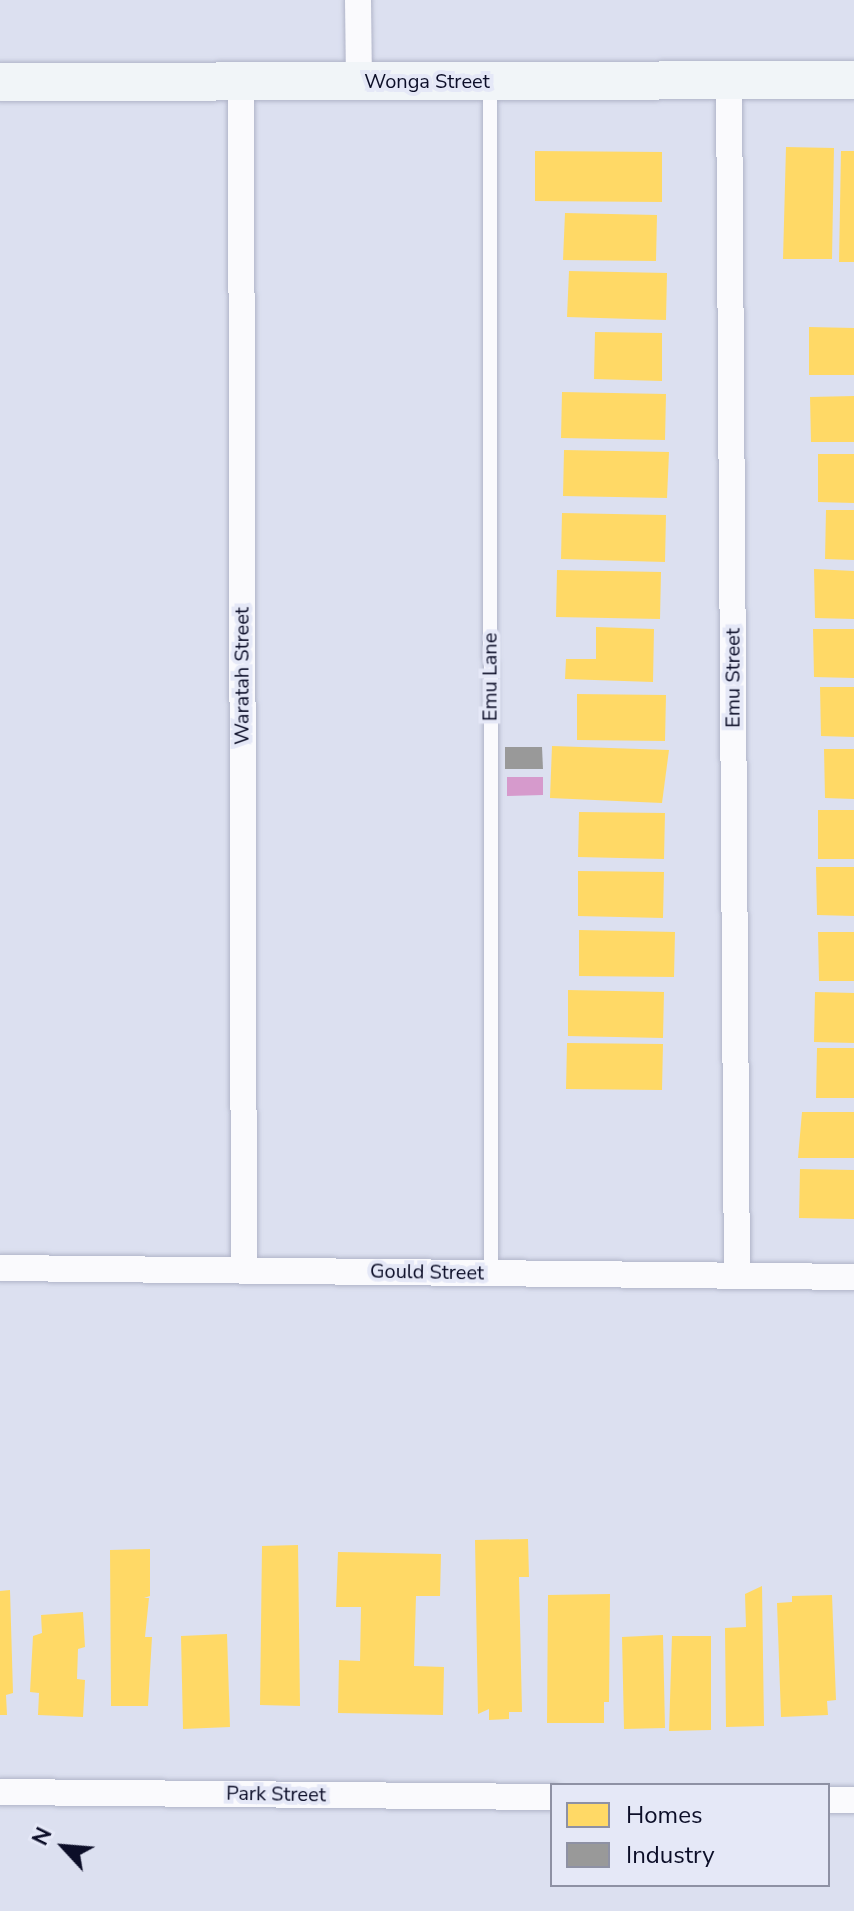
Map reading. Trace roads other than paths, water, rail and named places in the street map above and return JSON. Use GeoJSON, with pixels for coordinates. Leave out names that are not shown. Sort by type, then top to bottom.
{"type":"FeatureCollection","features":[{"type":"Feature","properties":{"kind":"street"},"geometry":{"type":"LineString","coordinates":[[358,0],[359,82]]}},
{"type":"Feature","properties":{"kind":"street","name":"Emu Street"},"geometry":{"type":"LineString","coordinates":[[729,80],[737,1275]]}},
{"type":"Feature","properties":{"kind":"street","name":"Wonga Street"},"geometry":{"type":"LineString","coordinates":[[0,82],[854,80]]}},
{"type":"Feature","properties":{"kind":"street","name":"Waratah Street"},"geometry":{"type":"LineString","coordinates":[[241,82],[244,1270]]}},
{"type":"Feature","properties":{"kind":"street","name":"Gould Street"},"geometry":{"type":"LineString","coordinates":[[0,1268],[854,1277]]}},
{"type":"Feature","properties":{"kind":"street","name":"Park Street"},"geometry":{"type":"LineString","coordinates":[[0,1792],[550,1797]]}},
{"type":"Feature","properties":{"kind":"street"},"geometry":{"type":"LineString","coordinates":[[830,1800],[854,1800]]}},
{"type":"Feature","properties":{"kind":"lane","name":"Emu Lane"},"geometry":{"type":"LineString","coordinates":[[490,81],[491,1273]]}}]}
